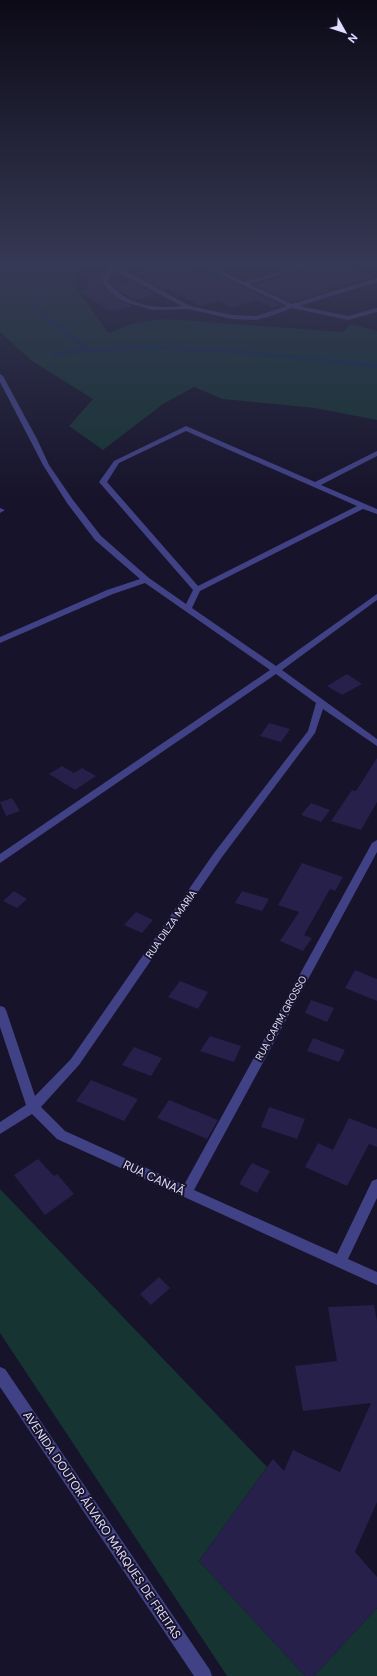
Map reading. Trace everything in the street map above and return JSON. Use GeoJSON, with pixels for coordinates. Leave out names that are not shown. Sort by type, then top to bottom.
{"type":"FeatureCollection","features":[{"type":"Feature","properties":{"kind":"street"},"geometry":{"type":"LineString","coordinates":[[2,377],[46,465],[70,501],[98,538],[146,580],[276,670],[377,743]]}},
{"type":"Feature","properties":{"kind":"street"},"geometry":{"type":"LineString","coordinates":[[196,590],[103,482],[116,462],[186,428],[377,512]]}},
{"type":"Feature","properties":{"kind":"street"},"geometry":{"type":"LineString","coordinates":[[315,485],[377,454]]}},
{"type":"Feature","properties":{"kind":"street"},"geometry":{"type":"LineString","coordinates":[[187,609],[196,590],[363,506]]}},
{"type":"Feature","properties":{"kind":"street"},"geometry":{"type":"LineString","coordinates":[[0,640],[110,592],[146,580]]}},
{"type":"Feature","properties":{"kind":"street"},"geometry":{"type":"LineString","coordinates":[[0,859],[276,670],[377,596]]}},
{"type":"Feature","properties":{"kind":"street","name":"RUA DILZA MARIA"},"geometry":{"type":"LineString","coordinates":[[0,1129],[33,1107],[75,1062],[218,855],[312,731],[320,702]]}},
{"type":"Feature","properties":{"kind":"street","name":"RUA CAPIM GROSSO"},"geometry":{"type":"LineString","coordinates":[[186,1193],[377,843]]}},
{"type":"Feature","properties":{"kind":"street","name":"RUA CANAÃ"},"geometry":{"type":"LineString","coordinates":[[0,1010],[33,1107],[61,1135],[377,1279]]}},
{"type":"Feature","properties":{"kind":"street"},"geometry":{"type":"LineString","coordinates":[[340,1261],[377,1185]]}},
{"type":"Feature","properties":{"kind":"street","name":"AVENIDA DOUTOR ÁLVARO MARQUES DE FREITAS"},"geometry":{"type":"LineString","coordinates":[[0,1374],[204,1676]]}},
{"type":"Feature","properties":{"kind":"green space"},"geometry":{"type":"Polygon","coordinates":[[[12,343],[377,343],[377,420],[315,408],[223,399],[194,387],[163,404],[103,450],[69,426],[93,399],[32,361],[12,343]]]}},
{"type":"Feature","properties":{"kind":"green space"},"geometry":{"type":"Polygon","coordinates":[[[0,1189],[267,1467],[199,1561],[305,1676],[227,1676],[0,1333],[0,1189]]]}},
{"type":"Feature","properties":{"kind":"green space"},"geometry":{"type":"Polygon","coordinates":[[[377,1608],[377,1676],[314,1676],[377,1608]]]}},
{"type":"Feature","properties":{"kind":"building"},"geometry":{"type":"Polygon","coordinates":[[[347,674],[362,684],[342,695],[327,686],[347,674]]]}},
{"type":"Feature","properties":{"kind":"building"},"geometry":{"type":"Polygon","coordinates":[[[269,723],[290,729],[281,742],[260,736],[269,723]]]}},
{"type":"Feature","properties":{"kind":"building"},"geometry":{"type":"Polygon","coordinates":[[[377,758],[377,802],[361,830],[331,821],[352,790],[356,791],[377,758]]]}},
{"type":"Feature","properties":{"kind":"building"},"geometry":{"type":"Polygon","coordinates":[[[62,766],[74,773],[82,768],[96,776],[75,790],[49,774],[62,766]]]}},
{"type":"Feature","properties":{"kind":"building"},"geometry":{"type":"Polygon","coordinates":[[[12,798],[20,811],[6,816],[0,802],[12,798]]]}},
{"type":"Feature","properties":{"kind":"building"},"geometry":{"type":"Polygon","coordinates":[[[311,803],[330,810],[321,822],[301,815],[311,803]]]}},
{"type":"Feature","properties":{"kind":"building"},"geometry":{"type":"Polygon","coordinates":[[[302,863],[343,877],[335,891],[330,889],[304,935],[312,938],[303,951],[280,941],[299,912],[278,905],[302,863]]]}},
{"type":"Feature","properties":{"kind":"building"},"geometry":{"type":"Polygon","coordinates":[[[14,891],[27,899],[17,908],[3,901],[14,891]]]}},
{"type":"Feature","properties":{"kind":"building"},"geometry":{"type":"Polygon","coordinates":[[[242,891],[269,899],[262,911],[235,903],[242,891]]]}},
{"type":"Feature","properties":{"kind":"building"},"geometry":{"type":"Polygon","coordinates":[[[136,912],[153,920],[142,933],[124,925],[136,912]]]}},
{"type":"Feature","properties":{"kind":"building"},"geometry":{"type":"Polygon","coordinates":[[[355,970],[377,979],[377,1001],[345,988],[355,970]]]}},
{"type":"Feature","properties":{"kind":"building"},"geometry":{"type":"Polygon","coordinates":[[[180,981],[208,992],[198,1009],[168,997],[180,981]]]}},
{"type":"Feature","properties":{"kind":"building"},"geometry":{"type":"Polygon","coordinates":[[[311,1000],[334,1008],[327,1022],[305,1013],[311,1000]]]}},
{"type":"Feature","properties":{"kind":"building"},"geometry":{"type":"Polygon","coordinates":[[[210,1036],[241,1046],[234,1062],[200,1051],[210,1036]]]}},
{"type":"Feature","properties":{"kind":"building"},"geometry":{"type":"Polygon","coordinates":[[[313,1038],[345,1050],[339,1062],[307,1051],[313,1038]]]}},
{"type":"Feature","properties":{"kind":"building"},"geometry":{"type":"Polygon","coordinates":[[[134,1047],[162,1058],[151,1076],[122,1065],[134,1047]]]}},
{"type":"Feature","properties":{"kind":"building"},"geometry":{"type":"Polygon","coordinates":[[[91,1080],[138,1099],[124,1121],[76,1101],[91,1080]]]}},
{"type":"Feature","properties":{"kind":"building"},"geometry":{"type":"Polygon","coordinates":[[[169,1100],[218,1120],[207,1139],[157,1118],[169,1100]]]}},
{"type":"Feature","properties":{"kind":"building"},"geometry":{"type":"Polygon","coordinates":[[[269,1107],[305,1119],[297,1139],[261,1127],[269,1107]]]}},
{"type":"Feature","properties":{"kind":"building"},"geometry":{"type":"Polygon","coordinates":[[[349,1118],[377,1129],[377,1147],[369,1144],[347,1186],[305,1167],[318,1143],[333,1150],[349,1118]]]}},
{"type":"Feature","properties":{"kind":"building"},"geometry":{"type":"Polygon","coordinates":[[[38,1159],[54,1176],[57,1174],[74,1194],[45,1215],[14,1175],[38,1159]]]}},
{"type":"Feature","properties":{"kind":"building"},"geometry":{"type":"Polygon","coordinates":[[[252,1163],[270,1171],[257,1193],[239,1184],[252,1163]]]}},
{"type":"Feature","properties":{"kind":"building"},"geometry":{"type":"Polygon","coordinates":[[[159,1277],[170,1288],[151,1305],[140,1294],[159,1277]]]}},
{"type":"Feature","properties":{"kind":"building"},"geometry":{"type":"Polygon","coordinates":[[[374,1305],[377,1321],[377,1502],[355,1552],[377,1577],[377,1608],[314,1676],[305,1676],[199,1561],[273,1459],[284,1471],[293,1450],[340,1472],[371,1403],[303,1411],[295,1366],[337,1361],[328,1307],[374,1305]]]}},
{"type":"Feature","properties":{"kind":"waterway"},"geometry":{"type":"LineString","coordinates":[[80,343],[89,350]]}},
{"type":"Feature","properties":{"kind":"waterway"},"geometry":{"type":"LineString","coordinates":[[89,350],[149,347],[241,352],[377,366]]}},
{"type":"Feature","properties":{"kind":"waterway"},"geometry":{"type":"LineString","coordinates":[[54,354],[89,350]]}}]}
